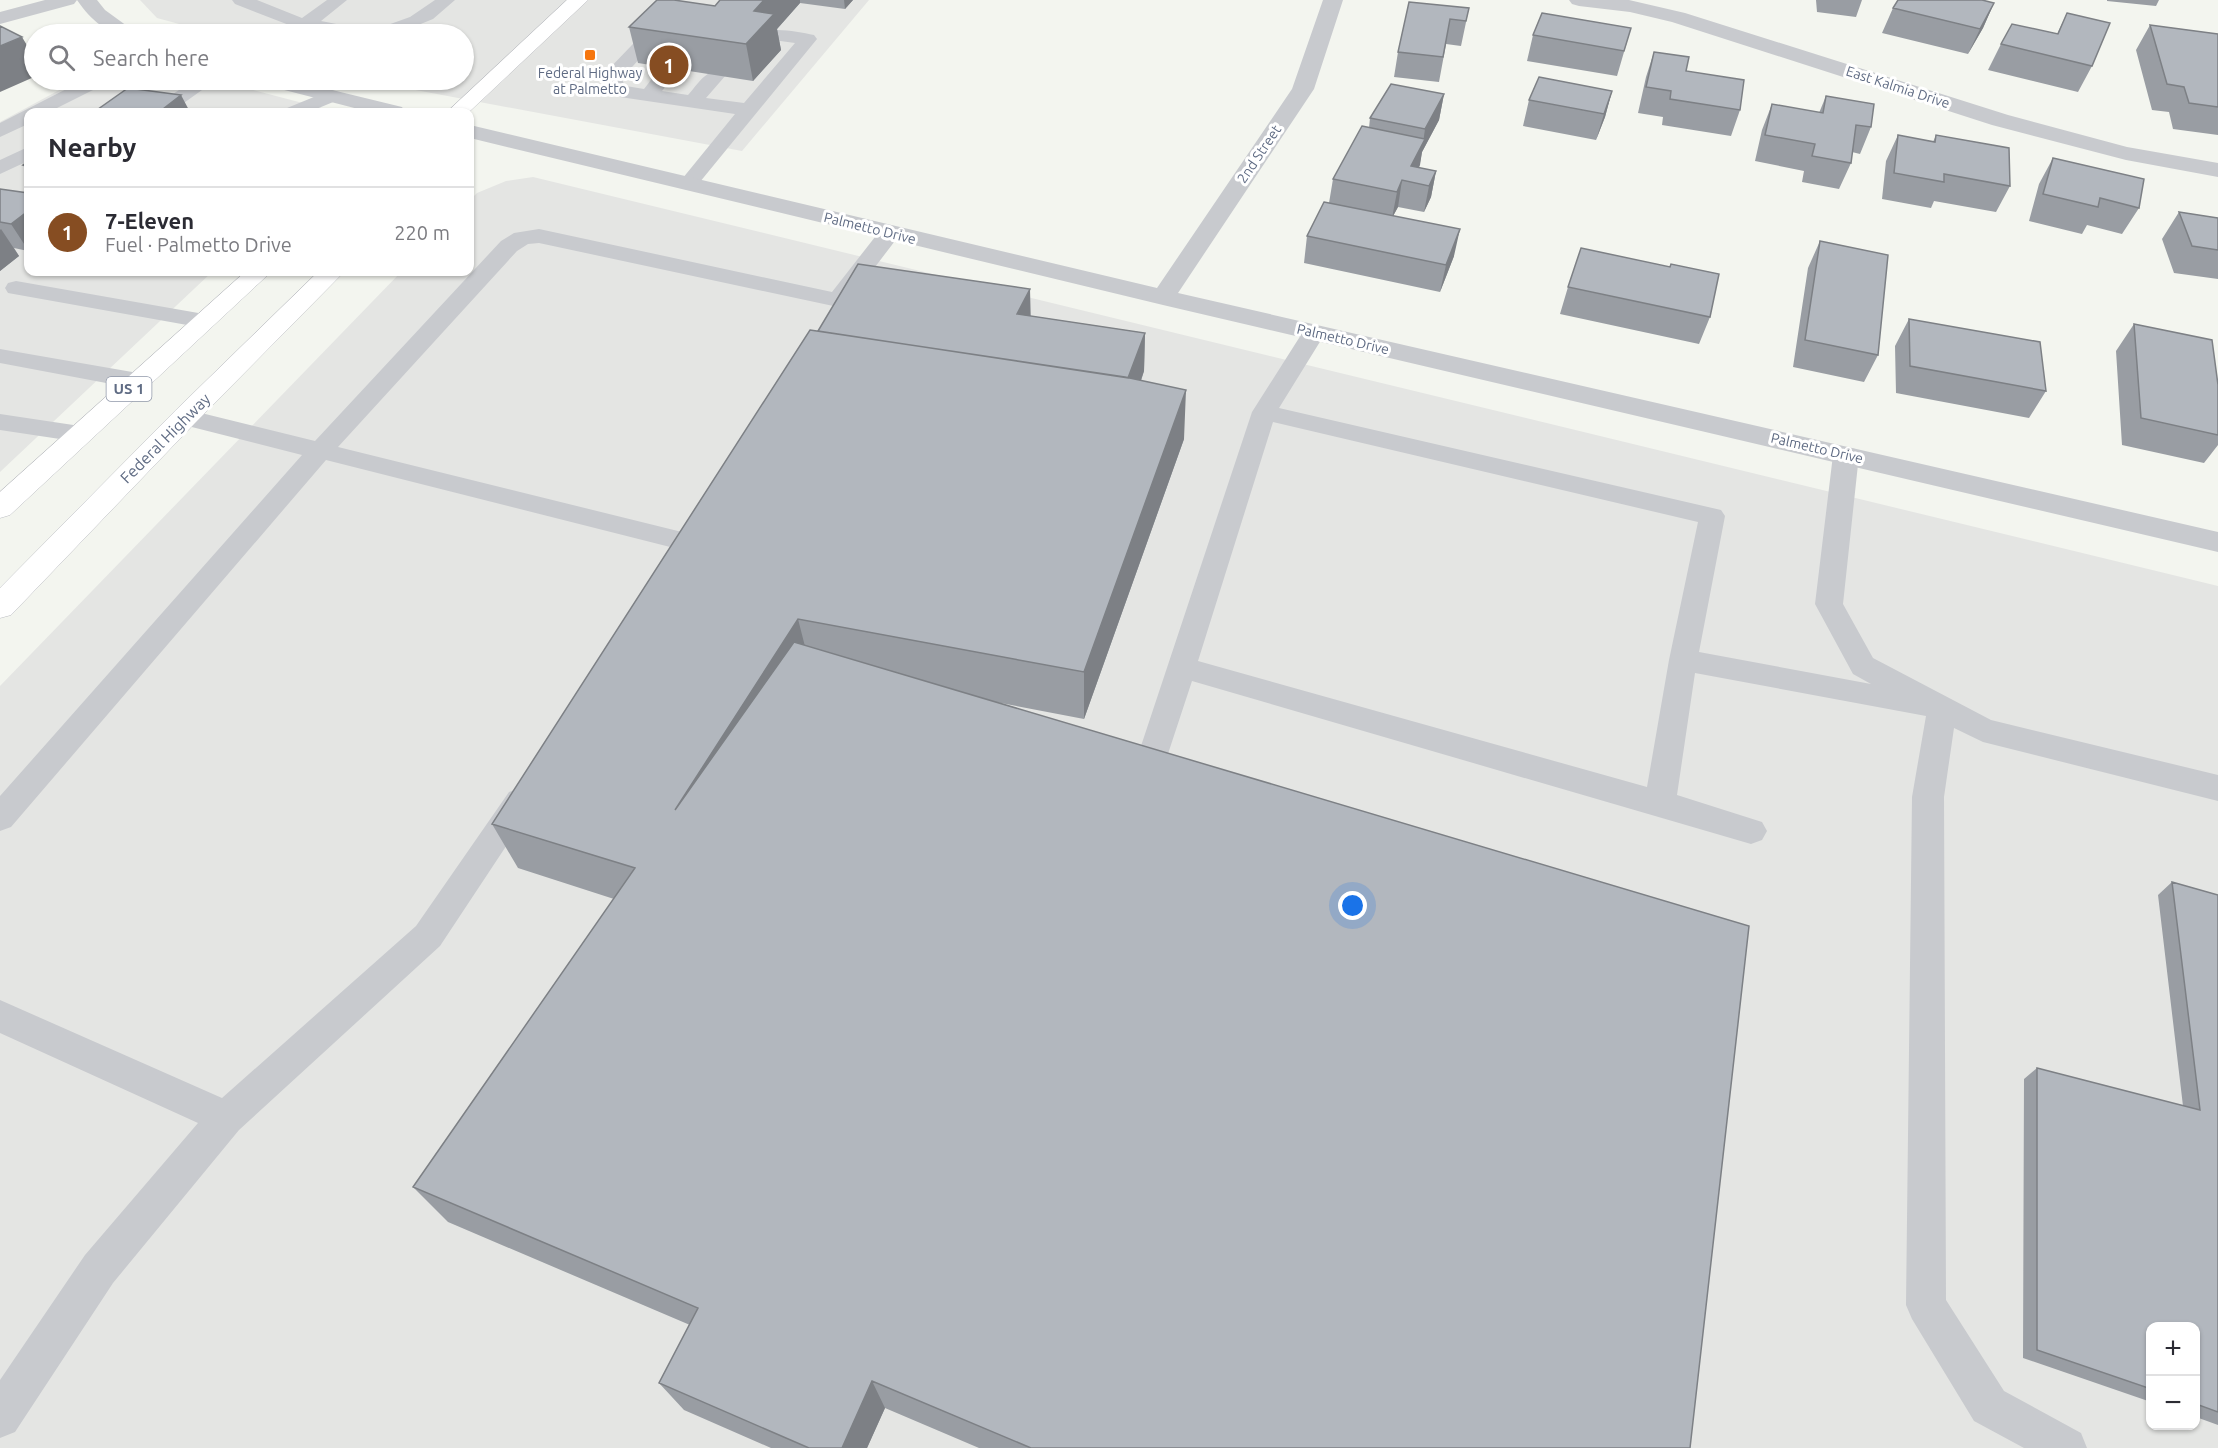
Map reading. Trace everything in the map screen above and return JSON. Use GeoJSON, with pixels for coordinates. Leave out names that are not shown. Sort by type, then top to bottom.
{"type":"FeatureCollection","features":[{"type":"Feature","properties":{"kind":"main road"},"geometry":{"type":"LineString","coordinates":[[461,108],[579,0]]}},
{"type":"Feature","properties":{"kind":"main road","name":"US 1"},"geometry":{"type":"LineString","coordinates":[[2,504],[255,276]]}},
{"type":"Feature","properties":{"kind":"main road","name":"Federal Highway"},"geometry":{"type":"LineString","coordinates":[[0,607],[185,417],[328,276]]}},
{"type":"Feature","properties":{"kind":"street"},"geometry":{"type":"LineString","coordinates":[[0,18],[67,0]]}},
{"type":"Feature","properties":{"kind":"street"},"geometry":{"type":"LineString","coordinates":[[87,0],[98,14],[113,24]]}},
{"type":"Feature","properties":{"kind":"street","name":"2nd Street"},"geometry":{"type":"LineString","coordinates":[[1163,297],[1303,90],[1333,0]]}},
{"type":"Feature","properties":{"kind":"street","name":"East Kalmia Drive"},"geometry":{"type":"LineString","coordinates":[[1579,0],[1629,3],[2000,120],[2126,153],[2218,170]]}},
{"type":"Feature","properties":{"kind":"street"},"geometry":{"type":"LineString","coordinates":[[307,90],[378,108]]}},
{"type":"Feature","properties":{"kind":"street","name":"Palmetto Drive"},"geometry":{"type":"LineString","coordinates":[[474,133],[890,233],[2218,542]]}},
{"type":"Feature","properties":{"kind":"lane"},"geometry":{"type":"LineString","coordinates":[[241,0],[301,24]]}},
{"type":"Feature","properties":{"kind":"lane"},"geometry":{"type":"LineString","coordinates":[[305,24],[338,0]]}},
{"type":"Feature","properties":{"kind":"lane"},"geometry":{"type":"LineString","coordinates":[[412,24],[429,15],[447,0]]}},
{"type":"Feature","properties":{"kind":"lane"},"geometry":{"type":"LineString","coordinates":[[673,17],[613,76],[613,83],[620,91],[749,110]]}},
{"type":"Feature","properties":{"kind":"lane"},"geometry":{"type":"LineString","coordinates":[[688,184],[808,39],[772,35]]}},
{"type":"Feature","properties":{"kind":"lane"},"geometry":{"type":"LineString","coordinates":[[649,95],[671,69]]}},
{"type":"Feature","properties":{"kind":"lane"},"geometry":{"type":"LineString","coordinates":[[692,102],[717,75]]}},
{"type":"Feature","properties":{"kind":"lane"},"geometry":{"type":"LineString","coordinates":[[43,108],[78,90]]}},
{"type":"Feature","properties":{"kind":"lane"},"geometry":{"type":"LineString","coordinates":[[167,106],[191,90]]}},
{"type":"Feature","properties":{"kind":"lane"},"geometry":{"type":"LineString","coordinates":[[303,108],[331,96]]}},
{"type":"Feature","properties":{"kind":"lane"},"geometry":{"type":"LineString","coordinates":[[125,108],[140,101],[176,108]]}},
{"type":"Feature","properties":{"kind":"lane"},"geometry":{"type":"LineString","coordinates":[[0,131],[24,118]]}},
{"type":"Feature","properties":{"kind":"lane"},"geometry":{"type":"LineString","coordinates":[[0,168],[24,155]]}},
{"type":"Feature","properties":{"kind":"lane"},"geometry":{"type":"LineString","coordinates":[[819,330],[838,300],[890,233]]}},
{"type":"Feature","properties":{"kind":"lane"},"geometry":{"type":"LineString","coordinates":[[0,818],[319,452],[509,246],[522,238],[540,236],[838,300]]}},
{"type":"Feature","properties":{"kind":"lane"},"geometry":{"type":"LineString","coordinates":[[16,288],[204,321]]}},
{"type":"Feature","properties":{"kind":"lane"},"geometry":{"type":"LineString","coordinates":[[1095,748],[1152,760],[1264,412],[1314,332]]}},
{"type":"Feature","properties":{"kind":"lane"},"geometry":{"type":"LineString","coordinates":[[0,356],[138,381]]}},
{"type":"Feature","properties":{"kind":"lane"},"geometry":{"type":"LineString","coordinates":[[1264,412],[1712,516],[1683,660],[1660,803]]}},
{"type":"Feature","properties":{"kind":"lane"},"geometry":{"type":"LineString","coordinates":[[185,417],[686,542]]}},
{"type":"Feature","properties":{"kind":"lane"},"geometry":{"type":"LineString","coordinates":[[0,422],[80,434]]}},
{"type":"Feature","properties":{"kind":"lane"},"geometry":{"type":"LineString","coordinates":[[1846,455],[1829,604],[1863,666],[1983,730],[2218,788]]}},
{"type":"Feature","properties":{"kind":"lane"},"geometry":{"type":"LineString","coordinates":[[667,571],[703,514]]}},
{"type":"Feature","properties":{"kind":"lane"},"geometry":{"type":"LineString","coordinates":[[1683,660],[1942,708]]}},
{"type":"Feature","properties":{"kind":"lane"},"geometry":{"type":"LineString","coordinates":[[1182,667],[1751,831]]}},
{"type":"Feature","properties":{"kind":"lane"},"geometry":{"type":"LineString","coordinates":[[1942,708],[1928,797],[1926,1305],[1989,1406],[2066,1448]]}},
{"type":"Feature","properties":{"kind":"lane"},"geometry":{"type":"LineString","coordinates":[[0,1417],[99,1269],[226,1118],[428,936],[534,780]]}},
{"type":"Feature","properties":{"kind":"lane"},"geometry":{"type":"LineString","coordinates":[[0,1016],[226,1118]]}},
{"type":"Feature","properties":{"kind":"shaded area"},"geometry":{"type":"Polygon","coordinates":[[[140,0],[869,0],[742,151],[416,90],[474,90],[474,24],[179,24],[157,18],[140,0]]]}},
{"type":"Feature","properties":{"kind":"shaded area"},"geometry":{"type":"Polygon","coordinates":[[[59,90],[253,90],[322,108],[26,108],[59,90]]]}},
{"type":"Feature","properties":{"kind":"shaded area"},"geometry":{"type":"Polygon","coordinates":[[[24,109],[24,276],[208,276],[0,472],[0,122],[24,109]]]}},
{"type":"Feature","properties":{"kind":"shaded area"},"geometry":{"type":"Polygon","coordinates":[[[533,177],[2218,586],[2218,1448],[0,1448],[0,686],[397,276],[474,276],[474,196],[506,181],[533,177]]]}},
{"type":"Feature","properties":{"kind":"building"},"geometry":{"type":"Polygon","coordinates":[[[657,0],[715,6],[720,0],[764,0],[754,11],[774,14],[746,44],[629,27],[657,0]]]}},
{"type":"Feature","properties":{"kind":"building"},"geometry":{"type":"Polygon","coordinates":[[[1898,0],[1982,0],[1994,3],[1980,29],[1893,8],[1898,0]]]}},
{"type":"Feature","properties":{"kind":"building"},"geometry":{"type":"Polygon","coordinates":[[[1409,2],[1469,8],[1466,21],[1450,19],[1443,57],[1398,52],[1409,2]]]}},
{"type":"Feature","properties":{"kind":"building"},"geometry":{"type":"Polygon","coordinates":[[[1542,13],[1631,28],[1624,51],[1533,35],[1542,13]]]}},
{"type":"Feature","properties":{"kind":"building"},"geometry":{"type":"Polygon","coordinates":[[[2067,13],[2110,23],[2092,66],[2001,44],[2012,24],[2058,34],[2067,13]]]}},
{"type":"Feature","properties":{"kind":"building"},"geometry":{"type":"Polygon","coordinates":[[[2150,25],[2218,34],[2218,107],[2189,103],[2184,87],[2167,84],[2150,25]]]}},
{"type":"Feature","properties":{"kind":"building"},"geometry":{"type":"Polygon","coordinates":[[[0,26],[22,37],[0,46],[0,26]]]}},
{"type":"Feature","properties":{"kind":"building"},"geometry":{"type":"Polygon","coordinates":[[[1654,52],[1689,57],[1686,71],[1744,80],[1740,110],[1670,99],[1671,91],[1646,87],[1654,52]]]}},
{"type":"Feature","properties":{"kind":"building"},"geometry":{"type":"Polygon","coordinates":[[[1539,77],[1612,91],[1604,114],[1529,100],[1539,77]]]}},
{"type":"Feature","properties":{"kind":"building"},"geometry":{"type":"Polygon","coordinates":[[[1391,84],[1444,94],[1425,129],[1370,118],[1391,84]]]}},
{"type":"Feature","properties":{"kind":"building"},"geometry":{"type":"Polygon","coordinates":[[[125,90],[181,95],[164,108],[100,108],[125,90]]]}},
{"type":"Feature","properties":{"kind":"building"},"geometry":{"type":"Polygon","coordinates":[[[1826,96],[1874,104],[1871,127],[1856,125],[1851,163],[1812,156],[1815,144],[1765,135],[1772,104],[1823,113],[1826,96]]]}},
{"type":"Feature","properties":{"kind":"building"},"geometry":{"type":"Polygon","coordinates":[[[1362,126],[1425,139],[1411,166],[1436,171],[1429,186],[1402,180],[1397,192],[1333,179],[1362,126]]]}},
{"type":"Feature","properties":{"kind":"building"},"geometry":{"type":"Polygon","coordinates":[[[1898,135],[1935,142],[1936,135],[2009,148],[2010,186],[1944,174],[1944,182],[1894,173],[1898,135]]]}},
{"type":"Feature","properties":{"kind":"building"},"geometry":{"type":"Polygon","coordinates":[[[2053,158],[2144,179],[2139,208],[2100,198],[2098,207],[2043,194],[2053,158]]]}},
{"type":"Feature","properties":{"kind":"building"},"geometry":{"type":"Polygon","coordinates":[[[0,189],[24,192],[24,214],[11,224],[0,222],[0,189]]]}},
{"type":"Feature","properties":{"kind":"building"},"geometry":{"type":"Polygon","coordinates":[[[1324,202],[1460,229],[1446,265],[1307,236],[1324,202]]]}},
{"type":"Feature","properties":{"kind":"building"},"geometry":{"type":"Polygon","coordinates":[[[2179,212],[2218,218],[2218,250],[2192,246],[2179,212]]]}},
{"type":"Feature","properties":{"kind":"building"},"geometry":{"type":"Polygon","coordinates":[[[1820,241],[1888,255],[1878,355],[1805,340],[1820,241]]]}},
{"type":"Feature","properties":{"kind":"building"},"geometry":{"type":"Polygon","coordinates":[[[1581,248],[1670,267],[1671,264],[1719,274],[1710,317],[1568,287],[1581,248]]]}},
{"type":"Feature","properties":{"kind":"building"},"geometry":{"type":"Polygon","coordinates":[[[858,264],[1030,289],[1017,314],[1145,333],[1128,378],[818,331],[858,264]]]}},
{"type":"Feature","properties":{"kind":"building"},"geometry":{"type":"Polygon","coordinates":[[[1909,319],[2040,342],[2046,391],[1910,366],[1909,319]]]}},
{"type":"Feature","properties":{"kind":"building"},"geometry":{"type":"Polygon","coordinates":[[[2134,324],[2212,340],[2218,385],[2218,435],[2141,418],[2134,324]]]}},
{"type":"Feature","properties":{"kind":"building"},"geometry":{"type":"Polygon","coordinates":[[[810,330],[1125,377],[1186,390],[1084,672],[798,619],[675,810],[794,642],[1749,926],[1690,1448],[1031,1448],[872,1381],[842,1448],[809,1448],[659,1383],[698,1308],[413,1187],[635,868],[492,824],[810,330]]]}},
{"type":"Feature","properties":{"kind":"building"},"geometry":{"type":"Polygon","coordinates":[[[2172,882],[2218,895],[2218,1412],[2200,1405],[2200,1322],[2146,1322],[2146,1387],[2037,1350],[2037,1068],[2200,1110],[2172,882]]]}},
{"type":"Feature","properties":{"kind":"place","name":"Federal Highway at Palmetto"},"geometry":{"type":"Point","coordinates":[590,55]}},
{"type":"Feature","properties":{"kind":"place","name":"7-Eleven"},"geometry":{"type":"Point","coordinates":[669,65]}}]}
